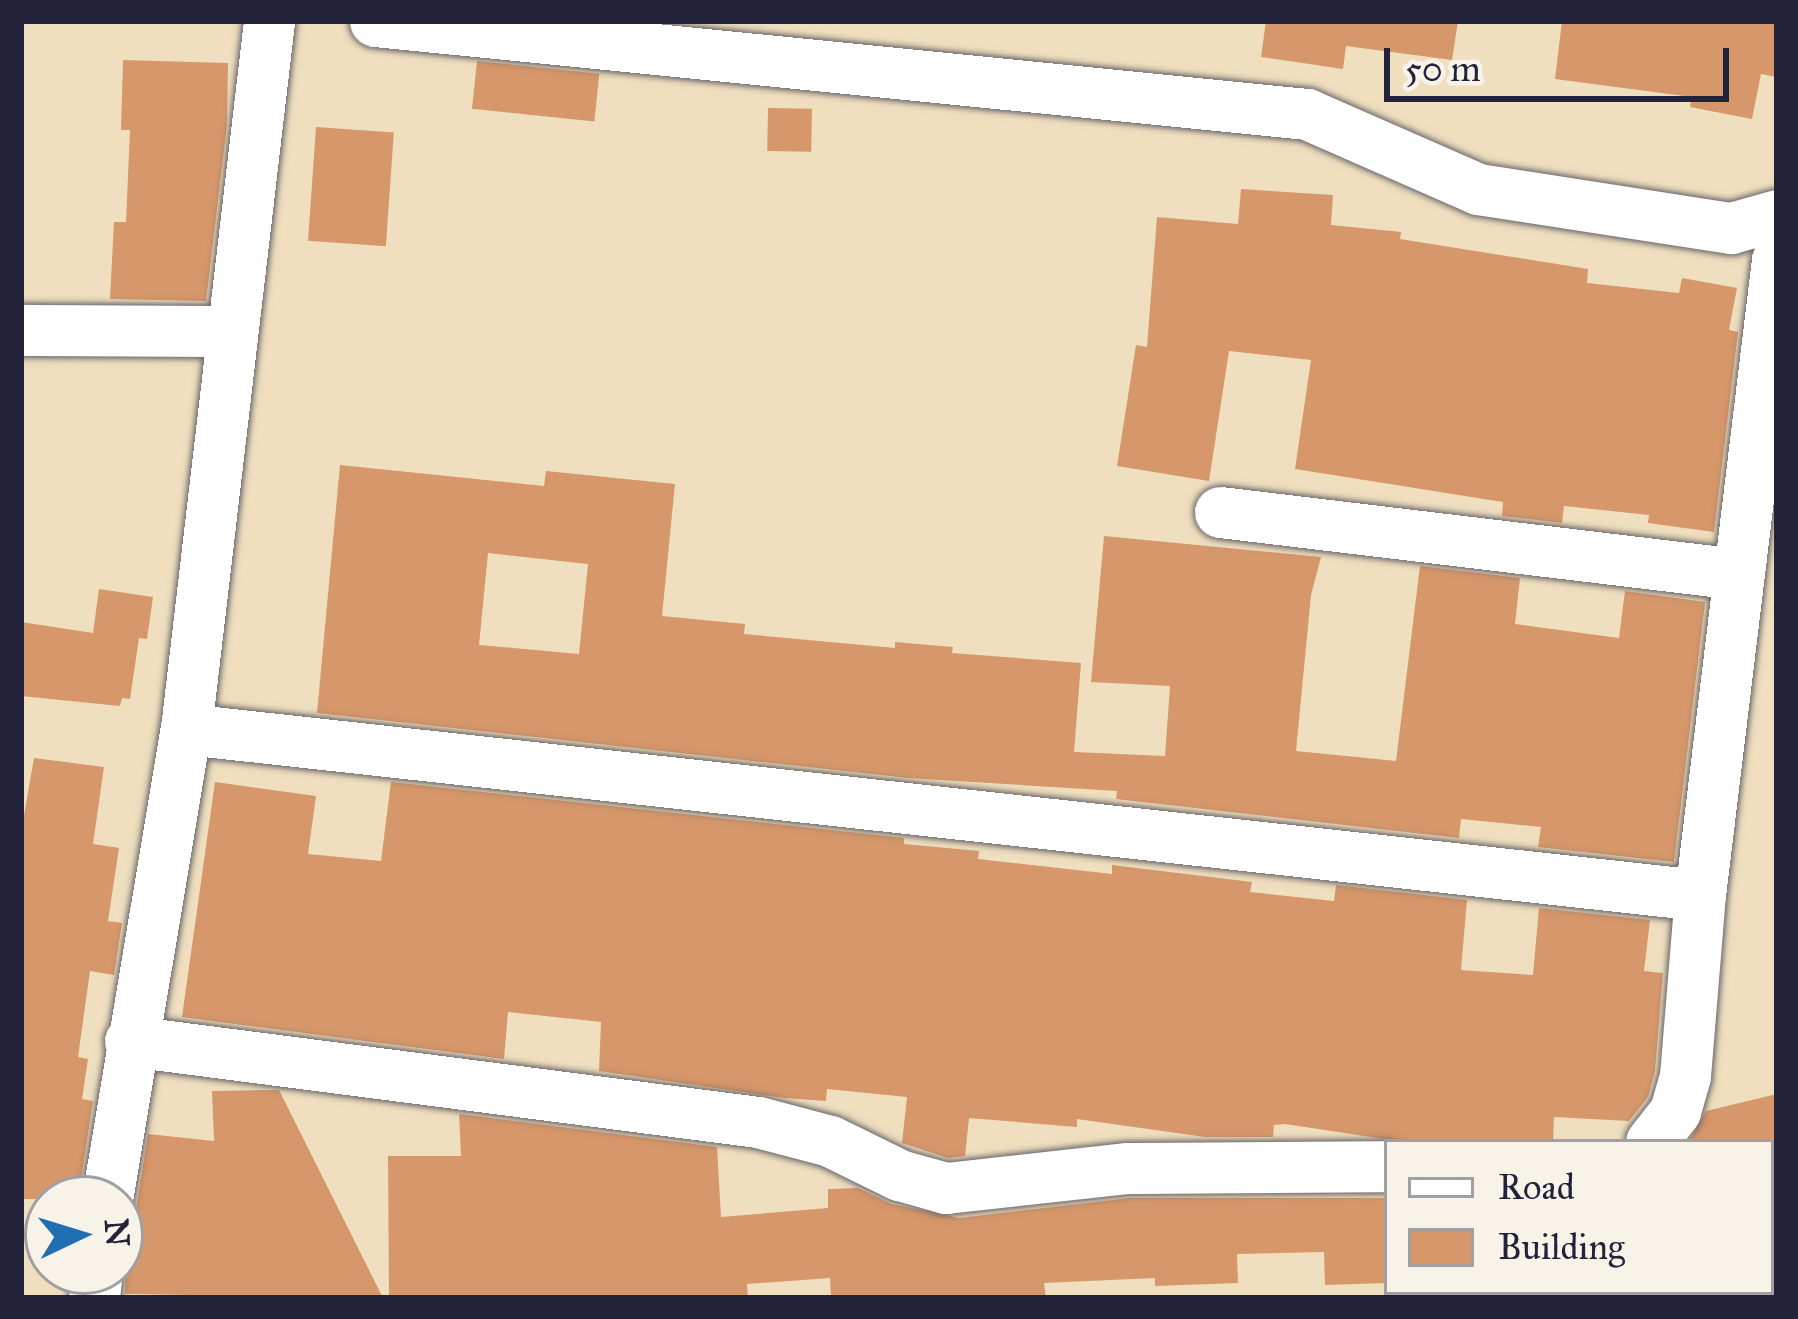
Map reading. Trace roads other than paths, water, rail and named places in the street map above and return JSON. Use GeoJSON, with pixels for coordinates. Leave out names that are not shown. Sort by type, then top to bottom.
{"type":"FeatureCollection","features":[{"type":"Feature","properties":{"kind":"street"},"geometry":{"type":"LineString","coordinates":[[110,1175],[186,729],[269,21]]}},
{"type":"Feature","properties":{"kind":"street"},"geometry":{"type":"LineString","coordinates":[[375,21],[1307,114],[1478,190],[1731,228],[1777,215]]}},
{"type":"Feature","properties":{"kind":"street"},"geometry":{"type":"LineString","coordinates":[[1653,1139],[1675,1111],[1685,1076],[1700,895],[1777,260]]}},
{"type":"Feature","properties":{"kind":"street"},"geometry":{"type":"LineString","coordinates":[[21,330],[232,331]]}},
{"type":"Feature","properties":{"kind":"street"},"geometry":{"type":"LineString","coordinates":[[1220,512],[1738,574]]}},
{"type":"Feature","properties":{"kind":"street"},"geometry":{"type":"LineString","coordinates":[[186,729],[1700,895]]}},
{"type":"Feature","properties":{"kind":"street"},"geometry":{"type":"LineString","coordinates":[[130,1041],[758,1122],[830,1141],[933,1187],[978,1187],[1140,1168],[1384,1166]]}},
{"type":"Feature","properties":{"kind":"railway"},"geometry":{"type":"LineString","coordinates":[[1454,1298],[1470,1295]]}}]}
